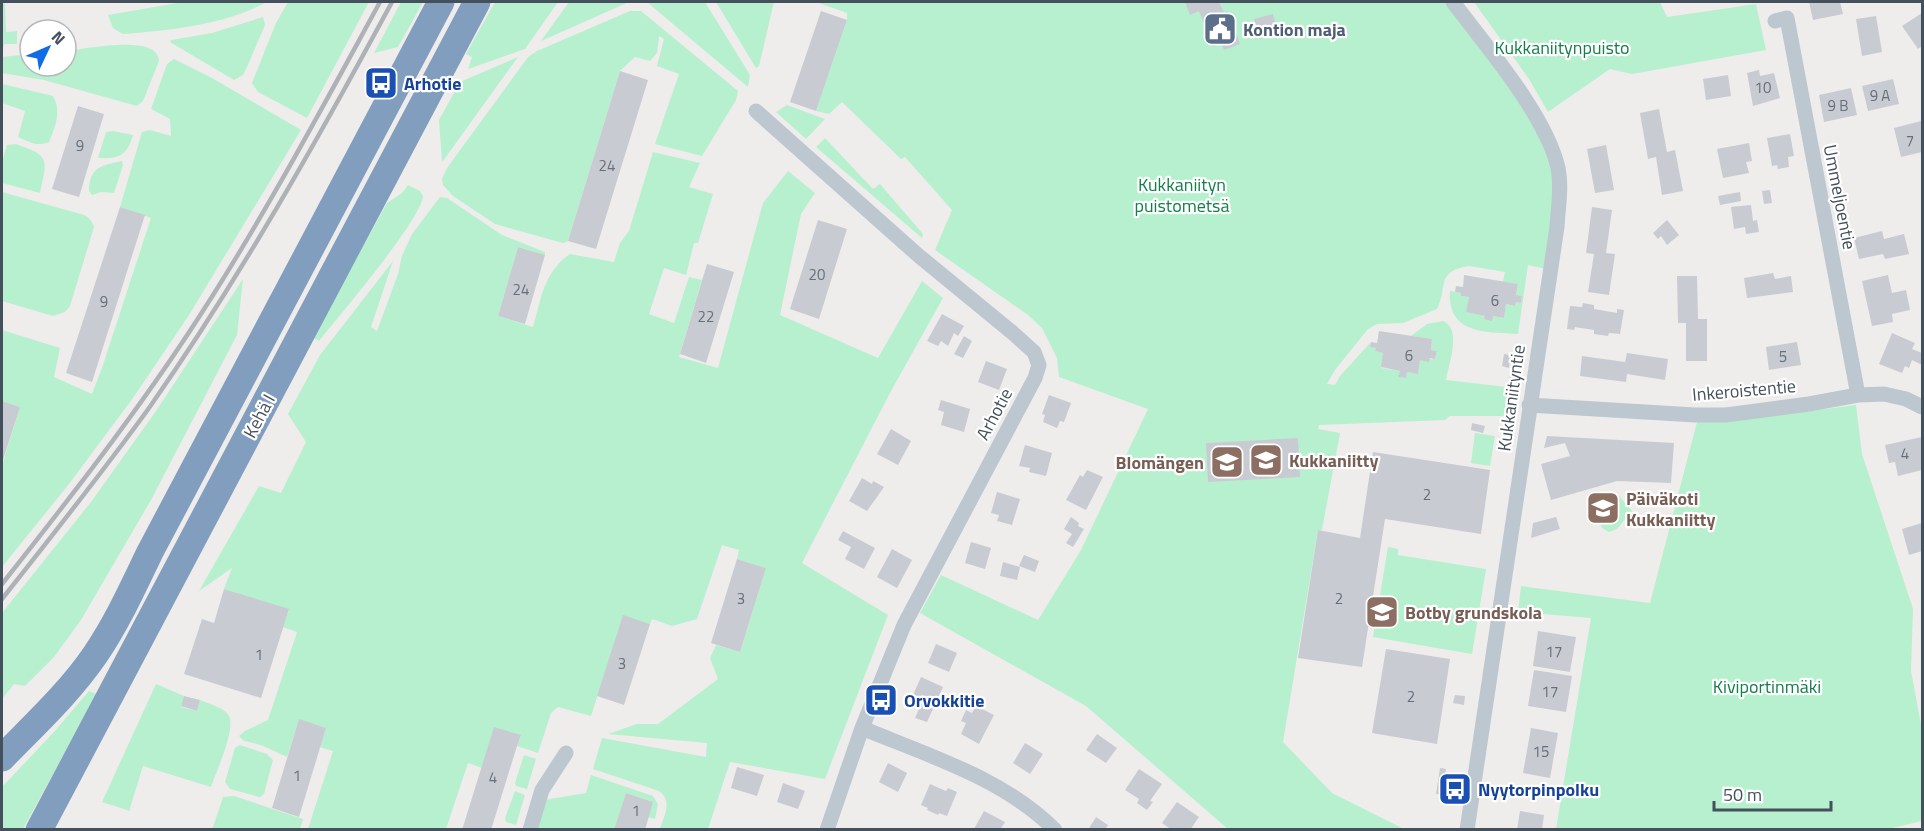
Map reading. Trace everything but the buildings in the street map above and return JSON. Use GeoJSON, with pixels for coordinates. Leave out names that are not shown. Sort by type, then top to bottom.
{"type":"FeatureCollection","features":[{"type":"Feature","properties":{"kind":"highway","name":"Kehä I"},"geometry":{"type":"LineString","coordinates":[[2,758],[74,682],[96,653],[121,612],[150,552],[441,2]]}},
{"type":"Feature","properties":{"kind":"highway","name":"Kehä I"},"geometry":{"type":"LineString","coordinates":[[39,830],[477,2]]}},
{"type":"Feature","properties":{"kind":"street","name":"Kukkaniityntie"},"geometry":{"type":"LineString","coordinates":[[1453,2],[1537,119],[1558,168],[1559,191],[1557,227],[1467,830]]}},
{"type":"Feature","properties":{"kind":"street","name":"Ummeljoentie"},"geometry":{"type":"LineString","coordinates":[[1775,21],[1786,18],[1858,395]]}},
{"type":"Feature","properties":{"kind":"street","name":"Arhotie"},"geometry":{"type":"LineString","coordinates":[[756,111],[919,256],[1014,334],[1034,352],[1039,365],[1035,378],[904,625],[862,728],[827,830]]}},
{"type":"Feature","properties":{"kind":"street","name":"Inkeroistentie"},"geometry":{"type":"LineString","coordinates":[[1530,405],[1726,415],[1788,408],[1858,395],[1884,394],[1906,399],[1923,407]]}},
{"type":"Feature","properties":{"kind":"street"},"geometry":{"type":"LineString","coordinates":[[862,728],[998,787],[1031,807],[1055,830]]}},
{"type":"Feature","properties":{"kind":"street"},"geometry":{"type":"LineString","coordinates":[[530,830],[542,790],[566,753]]}},
{"type":"Feature","properties":{"kind":"green space"},"geometry":{"type":"Polygon","coordinates":[[[2,2],[5,2],[6,32],[17,31],[17,44],[4,44],[2,57],[2,2]]]}},
{"type":"Feature","properties":{"kind":"green space"},"geometry":{"type":"Polygon","coordinates":[[[183,2],[267,2],[233,16],[197,25],[123,34],[113,28],[108,15],[183,2]]]}},
{"type":"Feature","properties":{"kind":"green space"},"geometry":{"type":"Polygon","coordinates":[[[288,2],[369,2],[307,118],[258,92],[252,83],[276,23],[288,2]]]}},
{"type":"Feature","properties":{"kind":"green space"},"geometry":{"type":"Polygon","coordinates":[[[401,2],[423,2],[398,47],[374,53],[401,2]]]}},
{"type":"Feature","properties":{"kind":"green space"},"geometry":{"type":"Polygon","coordinates":[[[495,2],[558,2],[525,49],[468,69],[472,57],[466,54],[495,2]]]}},
{"type":"Feature","properties":{"kind":"green space"},"geometry":{"type":"Polygon","coordinates":[[[569,2],[629,2],[541,41],[569,2]]]}},
{"type":"Feature","properties":{"kind":"green space"},"geometry":{"type":"Polygon","coordinates":[[[705,2],[750,75],[748,87],[648,3],[705,2]]]}},
{"type":"Feature","properties":{"kind":"green space"},"geometry":{"type":"Polygon","coordinates":[[[716,2],[774,2],[759,66],[756,68],[716,2]]]}},
{"type":"Feature","properties":{"kind":"green space","name":"Kukkaniityn puistometsä"},"geometry":{"type":"Polygon","coordinates":[[[816,2],[1446,2],[1533,121],[1552,170],[1556,193],[1546,269],[1528,265],[1518,334],[1494,333],[1471,328],[1455,316],[1450,291],[1469,297],[1467,312],[1485,316],[1485,319],[1491,320],[1493,316],[1504,318],[1506,304],[1515,306],[1516,302],[1521,303],[1522,296],[1516,295],[1518,284],[1503,282],[1505,272],[1469,266],[1458,268],[1447,276],[1437,309],[1403,323],[1377,324],[1368,329],[1335,370],[1327,384],[1335,385],[1340,376],[1371,342],[1370,347],[1383,353],[1381,368],[1400,371],[1399,377],[1406,378],[1407,372],[1418,373],[1420,360],[1435,359],[1437,351],[1431,350],[1432,339],[1411,336],[1427,324],[1443,321],[1449,325],[1453,339],[1446,380],[1507,387],[1510,374],[1515,380],[1507,416],[1450,416],[1445,420],[1319,425],[1318,429],[1340,433],[1322,530],[1318,530],[1283,742],[1332,793],[1404,829],[1228,829],[1086,706],[920,613],[941,575],[1038,620],[1081,550],[1148,409],[1059,377],[1057,358],[1042,328],[1028,315],[935,250],[952,210],[905,157],[901,159],[842,102],[829,114],[816,111],[847,20],[847,13],[816,2]]]}},
{"type":"Feature","properties":{"kind":"green space","name":"Kukkaniitynpuisto"},"geometry":{"type":"Polygon","coordinates":[[[1474,2],[1660,2],[1667,17],[1756,4],[1766,50],[1632,74],[1610,69],[1548,112],[1529,79],[1474,2]]]}},
{"type":"Feature","properties":{"kind":"green space"},"geometry":{"type":"Polygon","coordinates":[[[630,11],[641,11],[738,91],[736,100],[702,156],[655,144],[679,74],[657,66],[664,39],[659,36],[657,53],[650,61],[635,57],[620,71],[568,241],[563,243],[495,224],[453,196],[443,185],[442,179],[447,168],[528,57],[630,11]]]}},
{"type":"Feature","properties":{"kind":"green space"},"geometry":{"type":"Polygon","coordinates":[[[263,17],[265,25],[247,67],[243,75],[234,80],[170,42],[212,33],[263,17]]]}},
{"type":"Feature","properties":{"kind":"green space"},"geometry":{"type":"Polygon","coordinates":[[[135,45],[147,47],[156,52],[159,61],[143,101],[137,106],[32,78],[78,78],[78,49],[135,45]]]}},
{"type":"Feature","properties":{"kind":"green space"},"geometry":{"type":"Polygon","coordinates":[[[18,55],[18,76],[2,73],[2,57],[18,55]]]}},
{"type":"Feature","properties":{"kind":"green space"},"geometry":{"type":"Polygon","coordinates":[[[518,57],[442,161],[439,120],[460,82],[518,57]]]}},
{"type":"Feature","properties":{"kind":"green space"},"geometry":{"type":"Polygon","coordinates":[[[174,59],[212,78],[301,130],[189,315],[133,398],[69,484],[2,567],[2,465],[20,407],[2,401],[2,330],[60,348],[54,377],[92,394],[151,218],[120,207],[142,132],[150,130],[171,136],[170,119],[151,109],[167,64],[174,59]]]}},
{"type":"Feature","properties":{"kind":"green space"},"geometry":{"type":"Polygon","coordinates":[[[2,84],[53,96],[57,113],[49,142],[37,144],[18,137],[25,111],[2,103],[2,84]]]}},
{"type":"Feature","properties":{"kind":"green space"},"geometry":{"type":"Polygon","coordinates":[[[787,105],[825,119],[806,139],[776,112],[787,105]]]}},
{"type":"Feature","properties":{"kind":"green space"},"geometry":{"type":"Polygon","coordinates":[[[106,132],[133,135],[128,148],[117,157],[98,158],[106,132]]]}},
{"type":"Feature","properties":{"kind":"green space"},"geometry":{"type":"Polygon","coordinates":[[[825,138],[873,189],[880,184],[923,234],[922,238],[816,147],[825,138]]]}},
{"type":"Feature","properties":{"kind":"green space"},"geometry":{"type":"Polygon","coordinates":[[[16,144],[36,152],[44,160],[40,193],[2,183],[2,162],[7,145],[16,144]]]}},
{"type":"Feature","properties":{"kind":"green space"},"geometry":{"type":"Polygon","coordinates":[[[653,152],[700,163],[689,187],[713,194],[698,243],[694,243],[686,275],[664,268],[649,314],[674,323],[689,277],[702,280],[679,357],[718,368],[763,203],[788,171],[815,193],[801,214],[780,315],[878,358],[922,281],[943,298],[891,391],[802,563],[888,615],[825,779],[730,762],[708,829],[660,829],[667,804],[659,791],[593,769],[602,738],[706,757],[707,743],[608,734],[637,724],[658,724],[718,679],[710,658],[716,645],[740,652],[766,568],[737,559],[739,550],[722,545],[697,619],[672,626],[652,619],[650,624],[623,616],[591,716],[558,707],[551,713],[538,753],[517,746],[521,736],[482,768],[468,763],[446,829],[308,829],[333,751],[320,747],[326,728],[299,720],[287,757],[261,745],[244,741],[239,736],[268,720],[297,632],[283,627],[289,610],[224,589],[232,568],[199,591],[259,486],[281,493],[306,442],[288,414],[320,355],[393,261],[371,327],[377,331],[398,274],[402,256],[412,234],[440,197],[447,198],[502,235],[545,252],[545,255],[518,247],[498,316],[533,327],[545,286],[561,261],[570,254],[614,262],[620,243],[629,231],[653,152]]]}},
{"type":"Feature","properties":{"kind":"green space"},"geometry":{"type":"Polygon","coordinates":[[[122,161],[123,165],[114,193],[101,192],[92,195],[89,191],[94,172],[108,164],[122,161]]]}},
{"type":"Feature","properties":{"kind":"green space"},"geometry":{"type":"Polygon","coordinates":[[[408,185],[420,191],[423,196],[419,208],[394,246],[319,341],[313,337],[387,203],[402,193],[408,185]]]}},
{"type":"Feature","properties":{"kind":"green space"},"geometry":{"type":"Polygon","coordinates":[[[2,192],[84,215],[92,223],[94,227],[70,306],[65,312],[53,316],[2,301],[2,192]]]}},
{"type":"Feature","properties":{"kind":"green space"},"geometry":{"type":"Polygon","coordinates":[[[243,279],[237,335],[151,500],[81,620],[54,657],[25,686],[14,684],[2,699],[2,613],[91,502],[156,411],[243,279]]]}},
{"type":"Feature","properties":{"kind":"green space","name":"Kiviportinmäki"},"geometry":{"type":"Polygon","coordinates":[[[1856,405],[1862,454],[1913,609],[1911,671],[1922,730],[1922,821],[1884,830],[1556,829],[1591,618],[1518,612],[1521,586],[1650,603],[1697,422],[1764,417],[1856,405]]]}},
{"type":"Feature","properties":{"kind":"green space"},"geometry":{"type":"Polygon","coordinates":[[[1475,433],[1495,436],[1490,466],[1471,463],[1475,433]]]}},
{"type":"Feature","properties":{"kind":"green space"},"geometry":{"type":"Polygon","coordinates":[[[1612,493],[1619,496],[1632,511],[1617,529],[1609,532],[1602,528],[1598,512],[1600,503],[1612,493]]]}},
{"type":"Feature","properties":{"kind":"green space"},"geometry":{"type":"Polygon","coordinates":[[[1388,547],[1398,549],[1398,555],[1486,569],[1472,654],[1373,637],[1388,547]]]}},
{"type":"Feature","properties":{"kind":"green space"},"geometry":{"type":"Polygon","coordinates":[[[156,684],[184,696],[181,707],[197,711],[200,700],[220,708],[229,716],[228,740],[211,787],[143,766],[130,811],[102,802],[156,684]]]}},
{"type":"Feature","properties":{"kind":"green space"},"geometry":{"type":"Polygon","coordinates":[[[89,691],[97,694],[23,829],[2,829],[2,787],[89,691]]]}},
{"type":"Feature","properties":{"kind":"green space"},"geometry":{"type":"Polygon","coordinates":[[[240,745],[267,754],[273,760],[264,794],[260,797],[230,789],[225,782],[235,748],[240,745]]]}},
{"type":"Feature","properties":{"kind":"green space"},"geometry":{"type":"Polygon","coordinates":[[[524,755],[536,759],[527,789],[516,786],[515,783],[524,755]]]}},
{"type":"Feature","properties":{"kind":"green space"},"geometry":{"type":"Polygon","coordinates":[[[591,775],[653,796],[658,804],[655,819],[648,817],[653,802],[626,793],[615,829],[536,830],[544,800],[586,793],[591,775]]]}},
{"type":"Feature","properties":{"kind":"green space"},"geometry":{"type":"Polygon","coordinates":[[[515,791],[525,795],[516,825],[506,822],[505,818],[515,791]]]}},
{"type":"Feature","properties":{"kind":"green space"},"geometry":{"type":"Polygon","coordinates":[[[234,796],[303,819],[300,829],[212,830],[223,797],[234,796]]]}},
{"type":"Feature","properties":{"kind":"railway"},"geometry":{"type":"LineString","coordinates":[[2,584],[128,420],[199,317],[270,200],[380,2]]}},
{"type":"Feature","properties":{"kind":"railway"},"geometry":{"type":"LineString","coordinates":[[2,599],[149,408],[215,309],[335,106],[392,2]]}},
{"type":"Feature","properties":{"kind":"place","name":"Kontion maja"},"geometry":{"type":"Point","coordinates":[1220,29]}},
{"type":"Feature","properties":{"kind":"place","name":"Arhotie"},"geometry":{"type":"Point","coordinates":[381,83]}},
{"type":"Feature","properties":{"kind":"place","name":"Kukkaniitty"},"geometry":{"type":"Point","coordinates":[1266,460]}},
{"type":"Feature","properties":{"kind":"place","name":"Blomängen"},"geometry":{"type":"Point","coordinates":[1227,462]}},
{"type":"Feature","properties":{"kind":"place","name":"Päiväkoti Kukkaniitty"},"geometry":{"type":"Point","coordinates":[1603,508]}},
{"type":"Feature","properties":{"kind":"place","name":"Botby grundskola"},"geometry":{"type":"Point","coordinates":[1382,612]}},
{"type":"Feature","properties":{"kind":"place","name":"Orvokkitie"},"geometry":{"type":"Point","coordinates":[881,700]}},
{"type":"Feature","properties":{"kind":"place","name":"Nyytorpinpolku"},"geometry":{"type":"Point","coordinates":[1455,789]}}]}
